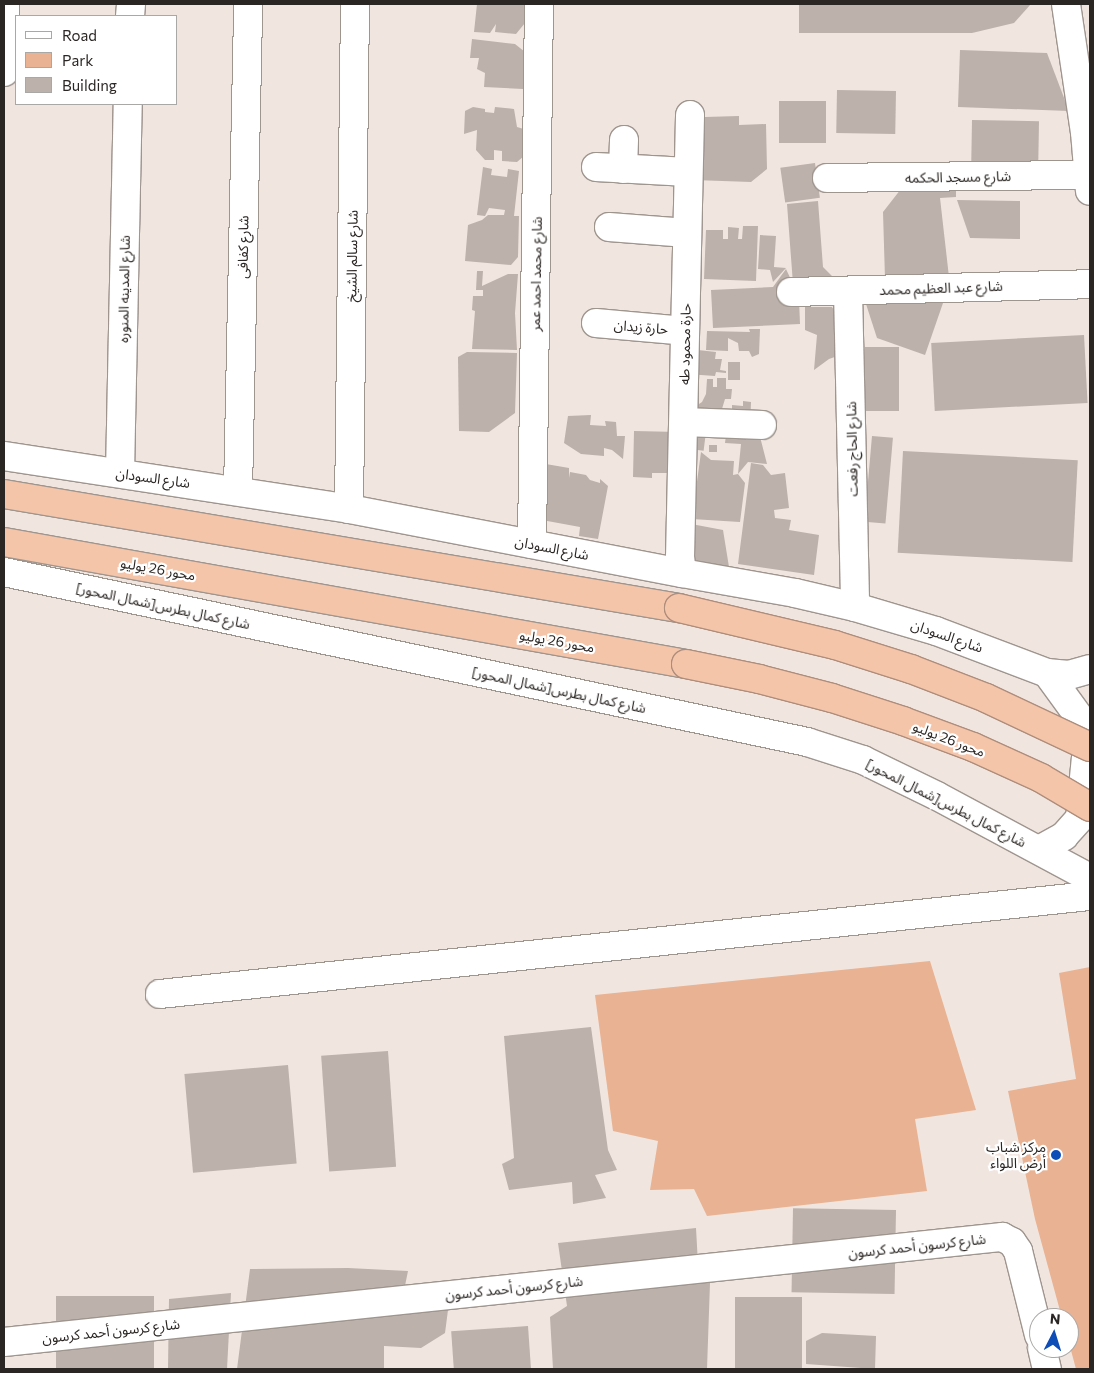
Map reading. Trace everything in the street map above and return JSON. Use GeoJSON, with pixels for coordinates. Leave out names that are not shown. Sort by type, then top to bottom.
{"type":"FeatureCollection","features":[{"type":"Feature","properties":{"kind":"highway"},"geometry":{"type":"LineString","coordinates":[[4,494],[679,608],[835,645],[911,669],[986,698],[1090,747]]}},
{"type":"Feature","properties":{"kind":"highway","name":"محور 26 يوليو"},"geometry":{"type":"LineString","coordinates":[[4,542],[686,664],[759,679],[832,698],[903,721],[973,747],[1041,778],[1090,807]]}},
{"type":"Feature","properties":{"kind":"street"},"geometry":{"type":"LineString","coordinates":[[4,72],[5,4]]}},
{"type":"Feature","properties":{"kind":"street","name":"شارع كفافى"},"geometry":{"type":"LineString","coordinates":[[238,491],[248,4]]}},
{"type":"Feature","properties":{"kind":"street","name":"شارع سالم الشيخ"},"geometry":{"type":"LineString","coordinates":[[349,509],[355,4]]}},
{"type":"Feature","properties":{"kind":"street","name":"شارع محمد احمد عمر"},"geometry":{"type":"LineString","coordinates":[[532,544],[539,4]]}},
{"type":"Feature","properties":{"kind":"street"},"geometry":{"type":"LineString","coordinates":[[1066,4],[1085,132],[1090,183]]}},
{"type":"Feature","properties":{"kind":"street","name":"شارع المدينه المنوره"},"geometry":{"type":"LineString","coordinates":[[120,473],[128,105]]}},
{"type":"Feature","properties":{"kind":"street","name":"حارة محمود طه"},"geometry":{"type":"LineString","coordinates":[[682,574],[680,557],[690,115]]}},
{"type":"Feature","properties":{"kind":"street"},"geometry":{"type":"LineString","coordinates":[[623,169],[624,140]]}},
{"type":"Feature","properties":{"kind":"street"},"geometry":{"type":"LineString","coordinates":[[596,167],[688,172]]}},
{"type":"Feature","properties":{"kind":"street","name":"شارع مسجد الحكمه"},"geometry":{"type":"LineString","coordinates":[[827,178],[1090,183]]}},
{"type":"Feature","properties":{"kind":"street"},"geometry":{"type":"LineString","coordinates":[[609,227],[687,233]]}},
{"type":"Feature","properties":{"kind":"street","name":"شارع عبد العظيم محمد"},"geometry":{"type":"LineString","coordinates":[[792,292],[1090,284]]}},
{"type":"Feature","properties":{"kind":"street","name":"شارع الحاج رفعت"},"geometry":{"type":"LineString","coordinates":[[848,291],[855,607]]}},
{"type":"Feature","properties":{"kind":"street","name":"حارة زيدان"},"geometry":{"type":"LineString","coordinates":[[596,323],[685,330]]}},
{"type":"Feature","properties":{"kind":"street"},"geometry":{"type":"LineString","coordinates":[[684,422],[762,425]]}},
{"type":"Feature","properties":{"kind":"street","name":"شارع السودان"},"geometry":{"type":"LineString","coordinates":[[4,456],[349,509],[682,574],[795,593],[855,607],[936,631],[1048,673],[1069,675],[1090,669]]}},
{"type":"Feature","properties":{"kind":"street","name":"شارع كمال بطرس[شمال المحور]"},"geometry":{"type":"LineString","coordinates":[[4,572],[807,742],[863,760],[1090,878]]}},
{"type":"Feature","properties":{"kind":"street"},"geometry":{"type":"LineString","coordinates":[[1039,850],[1064,836],[1080,818],[1088,736],[1082,720],[1048,673]]}},
{"type":"Feature","properties":{"kind":"street"},"geometry":{"type":"LineString","coordinates":[[160,994],[1090,896]]}},
{"type":"Feature","properties":{"kind":"street","name":"شارع كرسون أحمد كرسون"},"geometry":{"type":"LineString","coordinates":[[4,1342],[991,1238],[1002,1238],[1012,1242],[1018,1251],[1032,1308]]}},
{"type":"Feature","properties":{"kind":"green space"},"geometry":{"type":"Polygon","coordinates":[[[930,961],[976,1110],[915,1119],[927,1191],[707,1216],[694,1189],[650,1190],[658,1141],[613,1131],[595,995],[930,961]]]}},
{"type":"Feature","properties":{"kind":"green space","name":"مركز شباب أرض اللواء"},"geometry":{"type":"Polygon","coordinates":[[[1090,967],[1090,1369],[1076,1369],[1073,1358],[1079,1358],[1079,1308],[1059,1308],[1035,1219],[1008,1091],[1076,1079],[1059,973],[1090,967]]]}},
{"type":"Feature","properties":{"kind":"building"},"geometry":{"type":"Polygon","coordinates":[[[477,4],[527,4],[525,23],[516,34],[495,32],[496,24],[490,33],[474,32],[477,4]]]}},
{"type":"Feature","properties":{"kind":"building"},"geometry":{"type":"Polygon","coordinates":[[[799,4],[1031,4],[1014,23],[972,33],[799,33],[799,4]]]}},
{"type":"Feature","properties":{"kind":"building"},"geometry":{"type":"Polygon","coordinates":[[[472,39],[515,44],[525,52],[523,89],[484,87],[485,73],[477,69],[479,58],[470,58],[472,39]]]}},
{"type":"Feature","properties":{"kind":"building"},"geometry":{"type":"Polygon","coordinates":[[[960,50],[1047,53],[1069,111],[958,107],[960,50]]]}},
{"type":"Feature","properties":{"kind":"building"},"geometry":{"type":"Polygon","coordinates":[[[837,90],[896,91],[895,134],[836,133],[837,90]]]}},
{"type":"Feature","properties":{"kind":"building"},"geometry":{"type":"Polygon","coordinates":[[[779,101],[826,101],[826,143],[779,143],[779,101]]]}},
{"type":"Feature","properties":{"kind":"building"},"geometry":{"type":"Polygon","coordinates":[[[473,107],[485,109],[485,112],[494,113],[495,107],[514,109],[517,127],[527,130],[531,150],[517,162],[502,161],[502,151],[494,150],[494,160],[485,160],[476,150],[477,130],[464,134],[465,111],[473,107]]]}},
{"type":"Feature","properties":{"kind":"building"},"geometry":{"type":"Polygon","coordinates":[[[739,116],[739,125],[766,124],[767,169],[751,182],[694,180],[696,133],[705,127],[705,117],[739,116]]]}},
{"type":"Feature","properties":{"kind":"building"},"geometry":{"type":"Polygon","coordinates":[[[972,120],[1039,121],[1038,162],[971,161],[972,120]]]}},
{"type":"Feature","properties":{"kind":"building"},"geometry":{"type":"Polygon","coordinates":[[[815,163],[820,198],[785,203],[780,168],[815,163]]]}},
{"type":"Feature","properties":{"kind":"building"},"geometry":{"type":"Polygon","coordinates":[[[483,167],[492,169],[491,175],[507,177],[508,169],[519,171],[514,216],[519,216],[518,257],[511,265],[465,261],[468,225],[482,220],[488,215],[504,215],[505,210],[489,208],[485,216],[477,215],[483,167]]]}},
{"type":"Feature","properties":{"kind":"building"},"geometry":{"type":"Polygon","coordinates":[[[956,179],[956,197],[940,198],[949,277],[885,279],[883,212],[908,180],[956,179]]]}},
{"type":"Feature","properties":{"kind":"building"},"geometry":{"type":"Polygon","coordinates":[[[957,200],[1020,201],[1020,239],[970,238],[957,200]]]}},
{"type":"Feature","properties":{"kind":"building"},"geometry":{"type":"Polygon","coordinates":[[[818,201],[823,267],[838,282],[799,299],[800,324],[713,328],[711,290],[773,287],[786,269],[793,284],[787,204],[818,201]]]}},
{"type":"Feature","properties":{"kind":"building"},"geometry":{"type":"Polygon","coordinates":[[[743,226],[758,226],[756,281],[704,279],[706,230],[723,230],[723,239],[728,239],[728,227],[739,228],[738,239],[742,239],[743,226]]]}},
{"type":"Feature","properties":{"kind":"building"},"geometry":{"type":"Polygon","coordinates":[[[760,235],[776,236],[774,267],[786,268],[773,282],[770,270],[758,269],[760,235]]]}},
{"type":"Feature","properties":{"kind":"building"},"geometry":{"type":"Polygon","coordinates":[[[477,271],[483,271],[482,286],[508,274],[518,274],[515,313],[517,350],[472,349],[475,311],[472,310],[473,296],[483,296],[483,290],[476,290],[477,271]]]}},
{"type":"Feature","properties":{"kind":"building"},"geometry":{"type":"Polygon","coordinates":[[[928,298],[943,303],[925,355],[877,338],[866,304],[928,298]]]}},
{"type":"Feature","properties":{"kind":"building"},"geometry":{"type":"Polygon","coordinates":[[[805,307],[832,307],[841,321],[864,325],[860,348],[829,359],[814,370],[817,335],[805,330],[805,307]]]}},
{"type":"Feature","properties":{"kind":"building"},"geometry":{"type":"Polygon","coordinates":[[[749,329],[760,329],[759,354],[752,357],[749,351],[739,351],[738,343],[728,338],[728,351],[706,350],[707,331],[750,332],[749,329]]]}},
{"type":"Feature","properties":{"kind":"building"},"geometry":{"type":"Polygon","coordinates":[[[1084,335],[1088,403],[935,411],[931,343],[1084,335]]]}},
{"type":"Feature","properties":{"kind":"building"},"geometry":{"type":"Polygon","coordinates":[[[865,347],[899,347],[899,411],[865,411],[865,347]]]}},
{"type":"Feature","properties":{"kind":"building"},"geometry":{"type":"Polygon","coordinates":[[[689,349],[716,352],[715,359],[722,359],[720,370],[726,371],[726,373],[716,372],[715,376],[687,374],[689,349]]]}},
{"type":"Feature","properties":{"kind":"building"},"geometry":{"type":"Polygon","coordinates":[[[467,352],[517,353],[515,413],[489,432],[459,431],[458,357],[467,352]]]}},
{"type":"Feature","properties":{"kind":"building"},"geometry":{"type":"Polygon","coordinates":[[[728,362],[740,362],[740,380],[728,380],[728,362]]]}},
{"type":"Feature","properties":{"kind":"building"},"geometry":{"type":"Polygon","coordinates":[[[717,378],[726,378],[726,389],[732,389],[731,399],[725,399],[718,422],[695,418],[696,406],[702,402],[706,394],[707,379],[713,379],[713,387],[717,387],[717,378]]]}},
{"type":"Feature","properties":{"kind":"building"},"geometry":{"type":"Polygon","coordinates":[[[743,401],[751,402],[750,427],[726,425],[727,410],[732,410],[732,405],[743,406],[743,401]]]}},
{"type":"Feature","properties":{"kind":"building"},"geometry":{"type":"Polygon","coordinates":[[[591,415],[590,425],[606,426],[605,421],[616,422],[617,436],[625,436],[623,459],[612,450],[604,448],[604,456],[581,454],[564,443],[568,416],[591,415]]]}},
{"type":"Feature","properties":{"kind":"building"},"geometry":{"type":"Polygon","coordinates":[[[727,427],[747,428],[746,440],[751,440],[753,428],[758,429],[767,464],[748,462],[738,474],[741,444],[725,443],[727,427]]]}},
{"type":"Feature","properties":{"kind":"building"},"geometry":{"type":"Polygon","coordinates":[[[634,431],[678,432],[671,473],[652,473],[652,478],[633,477],[634,431]]]}},
{"type":"Feature","properties":{"kind":"building"},"geometry":{"type":"Polygon","coordinates":[[[698,431],[706,432],[704,451],[696,450],[698,431]]]}},
{"type":"Feature","properties":{"kind":"building"},"geometry":{"type":"Polygon","coordinates":[[[872,436],[893,438],[885,524],[865,522],[872,436]]]}},
{"type":"Feature","properties":{"kind":"building"},"geometry":{"type":"Polygon","coordinates":[[[709,445],[717,445],[717,452],[709,452],[709,445]]]}},
{"type":"Feature","properties":{"kind":"building"},"geometry":{"type":"Polygon","coordinates":[[[903,451],[1078,460],[1072,562],[898,553],[903,451]]]}},
{"type":"Feature","properties":{"kind":"building"},"geometry":{"type":"Polygon","coordinates":[[[701,452],[711,460],[734,461],[733,475],[738,474],[745,483],[740,522],[692,519],[701,452]]]}},
{"type":"Feature","properties":{"kind":"building"},"geometry":{"type":"Polygon","coordinates":[[[540,463],[569,468],[569,478],[570,472],[586,475],[590,480],[600,483],[600,479],[608,486],[598,539],[579,536],[580,527],[531,518],[540,463]]]}},
{"type":"Feature","properties":{"kind":"building"},"geometry":{"type":"Polygon","coordinates":[[[751,463],[763,465],[771,475],[785,473],[789,508],[774,510],[775,518],[791,520],[789,530],[819,535],[814,575],[738,564],[751,463]]]}},
{"type":"Feature","properties":{"kind":"building"},"geometry":{"type":"Polygon","coordinates":[[[686,523],[723,530],[729,567],[680,557],[686,523]]]}},
{"type":"Feature","properties":{"kind":"building"},"geometry":{"type":"Polygon","coordinates":[[[591,1027],[608,1150],[617,1170],[595,1175],[606,1198],[573,1204],[572,1182],[509,1190],[502,1164],[514,1158],[504,1036],[591,1027]]]}},
{"type":"Feature","properties":{"kind":"building"},"geometry":{"type":"Polygon","coordinates":[[[388,1051],[396,1167],[329,1171],[321,1056],[388,1051]]]}},
{"type":"Feature","properties":{"kind":"building"},"geometry":{"type":"Polygon","coordinates":[[[288,1065],[297,1164],[193,1173],[184,1074],[288,1065]]]}},
{"type":"Feature","properties":{"kind":"building"},"geometry":{"type":"Polygon","coordinates":[[[793,1208],[896,1210],[895,1294],[792,1292],[793,1208]]]}},
{"type":"Feature","properties":{"kind":"building"},"geometry":{"type":"Polygon","coordinates":[[[696,1228],[699,1282],[710,1283],[707,1369],[553,1369],[550,1317],[567,1306],[558,1243],[696,1228]]]}},
{"type":"Feature","properties":{"kind":"building"},"geometry":{"type":"Polygon","coordinates":[[[348,1268],[408,1271],[400,1310],[448,1310],[445,1333],[421,1348],[384,1346],[384,1369],[237,1369],[250,1269],[348,1268]]]}},
{"type":"Feature","properties":{"kind":"building"},"geometry":{"type":"Polygon","coordinates":[[[231,1293],[227,1369],[168,1369],[169,1299],[231,1293]]]}},
{"type":"Feature","properties":{"kind":"building"},"geometry":{"type":"Polygon","coordinates":[[[56,1296],[154,1296],[154,1369],[56,1369],[56,1296]]]}},
{"type":"Feature","properties":{"kind":"building"},"geometry":{"type":"Polygon","coordinates":[[[735,1297],[802,1297],[802,1368],[735,1368],[735,1297]]]}},
{"type":"Feature","properties":{"kind":"building"},"geometry":{"type":"Polygon","coordinates":[[[528,1326],[531,1369],[454,1369],[451,1331],[528,1326]]]}},
{"type":"Feature","properties":{"kind":"building"},"geometry":{"type":"Polygon","coordinates":[[[822,1333],[876,1336],[875,1369],[806,1364],[806,1341],[822,1333]]]}},
{"type":"Feature","properties":{"kind":"place","name":"مركز شباب أرض اللواء"},"geometry":{"type":"Point","coordinates":[1056,1155]}}]}
